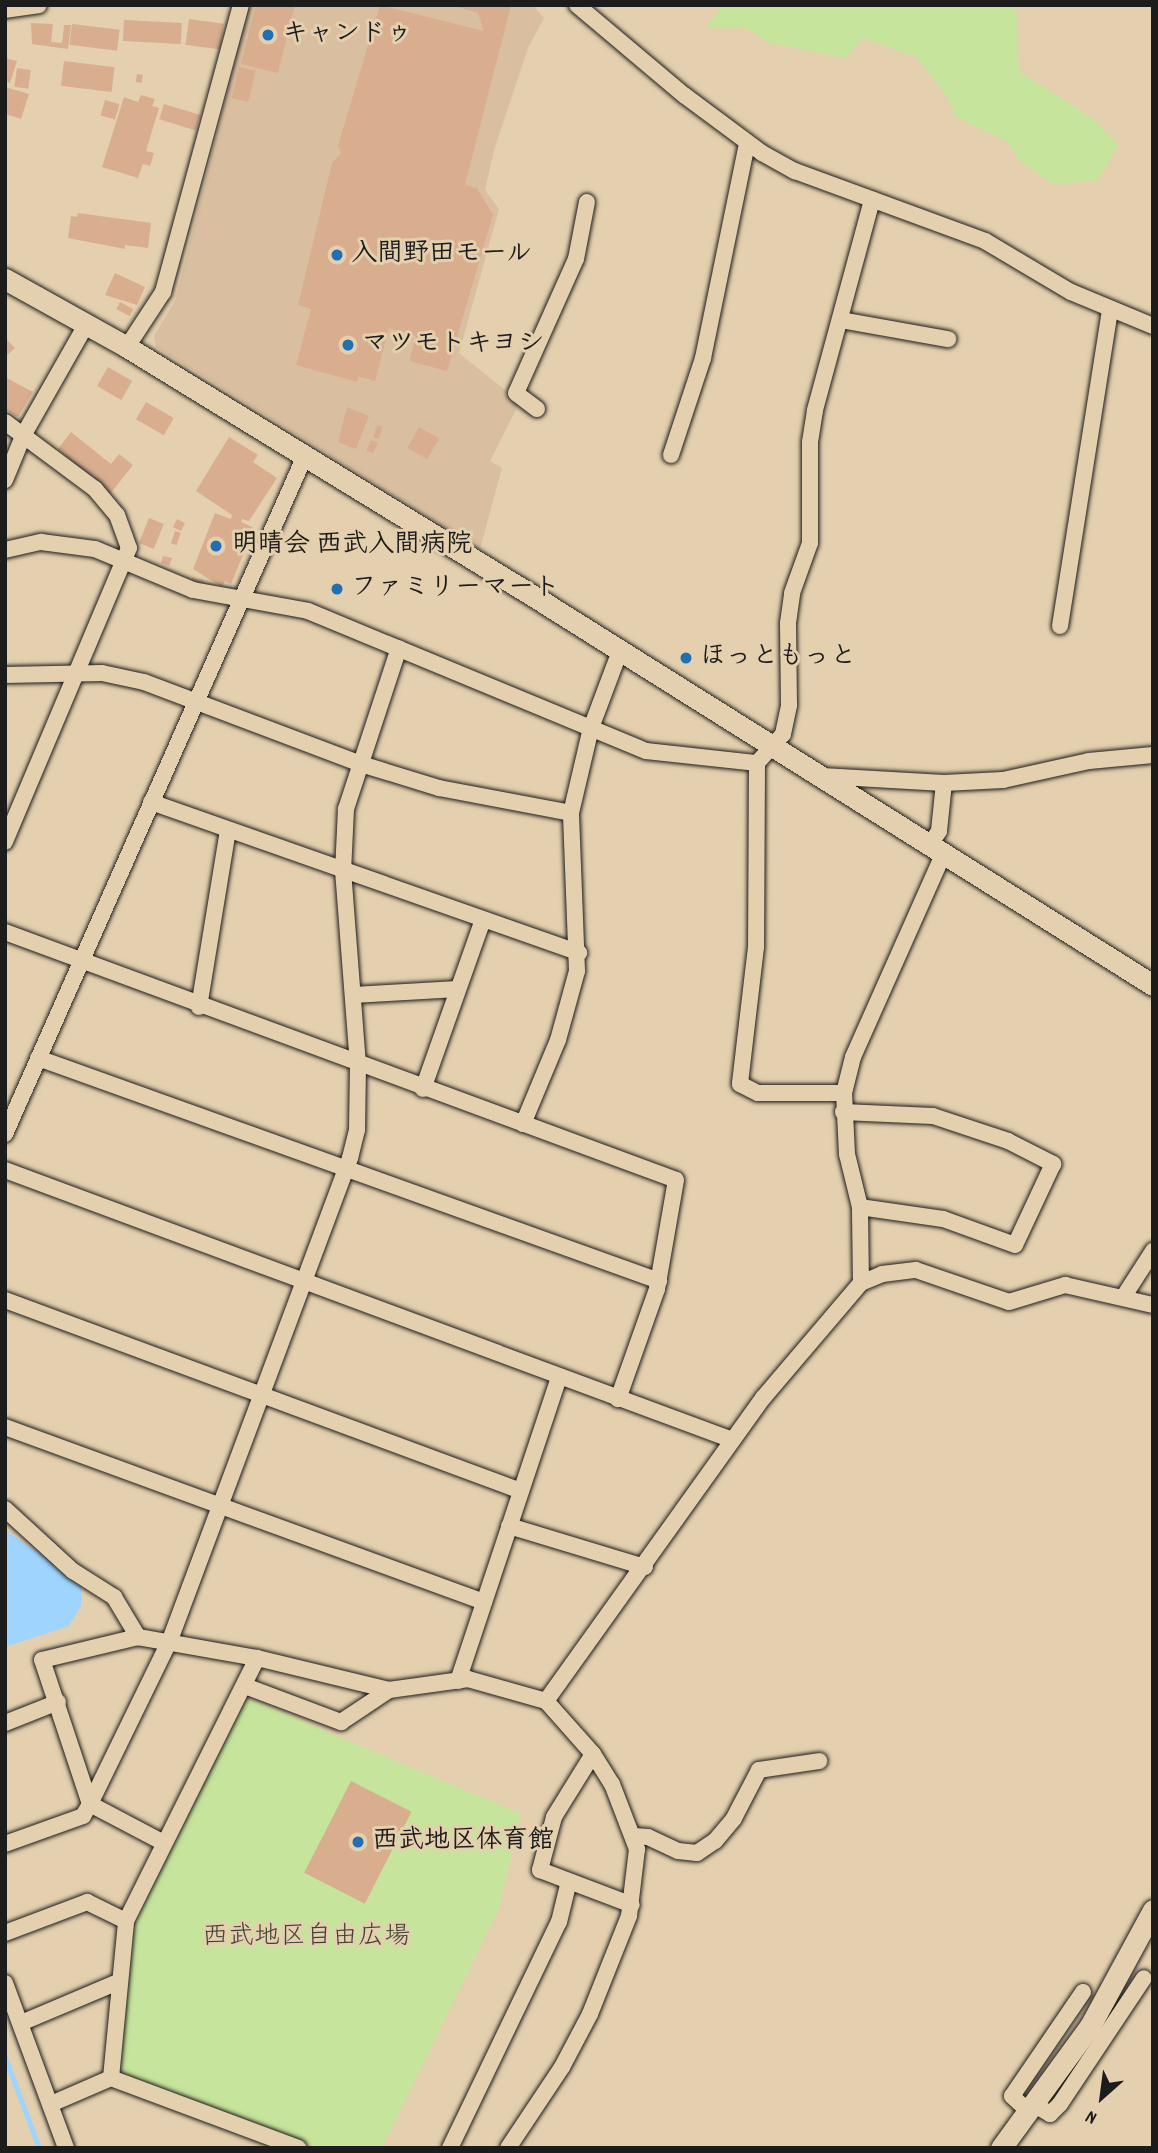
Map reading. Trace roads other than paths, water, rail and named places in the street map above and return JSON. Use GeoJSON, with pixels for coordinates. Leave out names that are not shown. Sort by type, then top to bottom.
{"type":"FeatureCollection","features":[{"type":"Feature","properties":{"kind":"street"},"geometry":{"type":"LineString","coordinates":[[5,10],[39,5]]}},
{"type":"Feature","properties":{"kind":"street"},"geometry":{"type":"LineString","coordinates":[[127,347],[167,281],[241,5]]}},
{"type":"Feature","properties":{"kind":"street"},"geometry":{"type":"LineString","coordinates":[[577,5],[747,143],[795,171],[985,241],[1110,309],[1153,327]]}},
{"type":"Feature","properties":{"kind":"street"},"geometry":{"type":"LineString","coordinates":[[671,455],[704,358],[747,143]]}},
{"type":"Feature","properties":{"kind":"street"},"geometry":{"type":"LineString","coordinates":[[844,1093],[758,1093],[740,1084],[756,947],[757,764],[783,734],[789,705],[788,623],[792,593],[810,543],[811,431],[872,200]]}},
{"type":"Feature","properties":{"kind":"street"},"geometry":{"type":"LineString","coordinates":[[537,408],[516,393],[576,260],[587,202]]}},
{"type":"Feature","properties":{"kind":"street"},"geometry":{"type":"LineString","coordinates":[[5,279],[127,347],[620,651],[1153,985]]}},
{"type":"Feature","properties":{"kind":"street"},"geometry":{"type":"LineString","coordinates":[[1060,626],[1110,309]]}},
{"type":"Feature","properties":{"kind":"street"},"geometry":{"type":"LineString","coordinates":[[841,320],[948,339]]}},
{"type":"Feature","properties":{"kind":"street"},"geometry":{"type":"LineString","coordinates":[[5,480],[24,434],[86,323]]}},
{"type":"Feature","properties":{"kind":"street"},"geometry":{"type":"LineString","coordinates":[[5,422],[85,480],[117,515],[130,548],[5,842]]}},
{"type":"Feature","properties":{"kind":"street"},"geometry":{"type":"LineString","coordinates":[[5,1134],[79,961],[304,458]]}},
{"type":"Feature","properties":{"kind":"street"},"geometry":{"type":"LineString","coordinates":[[5,550],[41,542],[81,546],[193,590],[241,602],[308,611],[646,751],[757,764]]}},
{"type":"Feature","properties":{"kind":"street"},"geometry":{"type":"LineString","coordinates":[[5,1843],[83,1816],[90,1804],[170,1640],[347,1167],[357,1130],[358,1065],[343,872],[345,809],[399,648]]}},
{"type":"Feature","properties":{"kind":"street"},"geometry":{"type":"LineString","coordinates":[[523,1124],[569,1010],[579,953],[570,813],[592,728],[620,651]]}},
{"type":"Feature","properties":{"kind":"street"},"geometry":{"type":"LineString","coordinates":[[5,675],[77,673],[144,682],[361,764],[439,788],[570,813]]}},
{"type":"Feature","properties":{"kind":"street"},"geometry":{"type":"LineString","coordinates":[[820,776],[944,783],[1003,780],[1090,761],[1153,755]]}},
{"type":"Feature","properties":{"kind":"street"},"geometry":{"type":"LineString","coordinates":[[861,1283],[860,1208],[843,1112],[844,1093],[853,1057],[936,850],[944,783]]}},
{"type":"Feature","properties":{"kind":"street"},"geometry":{"type":"LineString","coordinates":[[151,802],[343,872],[579,953]]}},
{"type":"Feature","properties":{"kind":"street"},"geometry":{"type":"LineString","coordinates":[[199,1007],[228,830]]}},
{"type":"Feature","properties":{"kind":"street"},"geometry":{"type":"LineString","coordinates":[[423,1088],[483,920]]}},
{"type":"Feature","properties":{"kind":"street"},"geometry":{"type":"LineString","coordinates":[[5,932],[199,1007],[676,1180],[659,1281],[618,1399]]}},
{"type":"Feature","properties":{"kind":"street"},"geometry":{"type":"LineString","coordinates":[[353,995],[458,989]]}},
{"type":"Feature","properties":{"kind":"street"},"geometry":{"type":"LineString","coordinates":[[38,1058],[659,1281]]}},
{"type":"Feature","properties":{"kind":"street"},"geometry":{"type":"LineString","coordinates":[[843,1112],[933,1116],[1008,1141],[1053,1164],[1015,1245],[943,1219],[860,1208]]}},
{"type":"Feature","properties":{"kind":"street"},"geometry":{"type":"LineString","coordinates":[[5,1170],[732,1440]]}},
{"type":"Feature","properties":{"kind":"street"},"geometry":{"type":"LineString","coordinates":[[1124,1296],[1153,1251]]}},
{"type":"Feature","properties":{"kind":"street"},"geometry":{"type":"LineString","coordinates":[[546,1701],[645,1567],[732,1440],[861,1283],[882,1274],[916,1270],[1009,1302],[1065,1285],[1124,1296],[1153,1305]]}},
{"type":"Feature","properties":{"kind":"street"},"geometry":{"type":"LineString","coordinates":[[5,1300],[521,1491]]}},
{"type":"Feature","properties":{"kind":"street"},"geometry":{"type":"LineString","coordinates":[[458,1681],[559,1377]]}},
{"type":"Feature","properties":{"kind":"street"},"geometry":{"type":"LineString","coordinates":[[5,1427],[484,1602]]}},
{"type":"Feature","properties":{"kind":"street"},"geometry":{"type":"LineString","coordinates":[[5,1509],[73,1571],[114,1597],[138,1637]]}},
{"type":"Feature","properties":{"kind":"street"},"geometry":{"type":"LineString","coordinates":[[509,1526],[645,1567]]}},
{"type":"Feature","properties":{"kind":"street"},"geometry":{"type":"LineString","coordinates":[[164,1843],[90,1804],[42,1660],[138,1637],[170,1640],[257,1658],[389,1690],[468,1679],[546,1701],[593,1754],[612,1784],[634,1836],[637,1877],[632,1905],[590,2014],[562,2067],[508,2148]]}},
{"type":"Feature","properties":{"kind":"street"},"geometry":{"type":"LineString","coordinates":[[111,2078],[118,1982],[126,1921],[257,1658]]}},
{"type":"Feature","properties":{"kind":"street"},"geometry":{"type":"LineString","coordinates":[[245,1686],[341,1722],[389,1690]]}},
{"type":"Feature","properties":{"kind":"street"},"geometry":{"type":"LineString","coordinates":[[5,1723],[58,1702]]}},
{"type":"Feature","properties":{"kind":"street"},"geometry":{"type":"LineString","coordinates":[[593,1754],[554,1817],[540,1870],[632,1905]]}},
{"type":"Feature","properties":{"kind":"street"},"geometry":{"type":"LineString","coordinates":[[634,1836],[648,1837],[678,1852],[696,1853],[715,1841],[734,1818],[760,1770],[819,1761]]}},
{"type":"Feature","properties":{"kind":"street"},"geometry":{"type":"LineString","coordinates":[[450,2148],[559,1922],[569,1881]]}},
{"type":"Feature","properties":{"kind":"street"},"geometry":{"type":"LineString","coordinates":[[5,1933],[87,1902],[126,1921]]}},
{"type":"Feature","properties":{"kind":"street"},"geometry":{"type":"LineString","coordinates":[[1001,2148],[1090,2026],[1153,1910]]}},
{"type":"Feature","properties":{"kind":"street"},"geometry":{"type":"LineString","coordinates":[[1083,1992],[1012,2096],[1050,2114],[1144,1978]]}},
{"type":"Feature","properties":{"kind":"street"},"geometry":{"type":"LineString","coordinates":[[21,2023],[118,1982]]}},
{"type":"Feature","properties":{"kind":"street"},"geometry":{"type":"LineString","coordinates":[[5,1983],[66,2148]]}},
{"type":"Feature","properties":{"kind":"street"},"geometry":{"type":"LineString","coordinates":[[51,2104],[111,2078],[298,2148]]}},
{"type":"Feature","properties":{"kind":"water"},"geometry":{"type":"Polygon","coordinates":[[[5,1530],[82,1582],[81,1606],[69,1626],[5,1647],[5,1530]]]}},
{"type":"Feature","properties":{"kind":"waterway"},"geometry":{"type":"LineString","coordinates":[[5,2057],[39,2148]]}},
{"type":"Feature","properties":{"kind":"place","name":"キャンドゥ"},"geometry":{"type":"Point","coordinates":[268,35]}},
{"type":"Feature","properties":{"kind":"place","name":"入間野田モール"},"geometry":{"type":"Point","coordinates":[337,255]}},
{"type":"Feature","properties":{"kind":"place","name":"マツモトキヨシ"},"geometry":{"type":"Point","coordinates":[348,345]}},
{"type":"Feature","properties":{"kind":"place","name":"明晴会 西武入間病院"},"geometry":{"type":"Point","coordinates":[216,546]}},
{"type":"Feature","properties":{"kind":"place","name":"ファミリーマート"},"geometry":{"type":"Point","coordinates":[337,589]}},
{"type":"Feature","properties":{"kind":"place","name":"ほっともっと"},"geometry":{"type":"Point","coordinates":[686,658]}},
{"type":"Feature","properties":{"kind":"place","name":"西武地区体育館"},"geometry":{"type":"Point","coordinates":[358,1842]}},
{"type":"Feature","properties":{"kind":"park label","name":"西武地区自由広場"},"geometry":{"type":"Point","coordinates":[306,1938]}}]}
